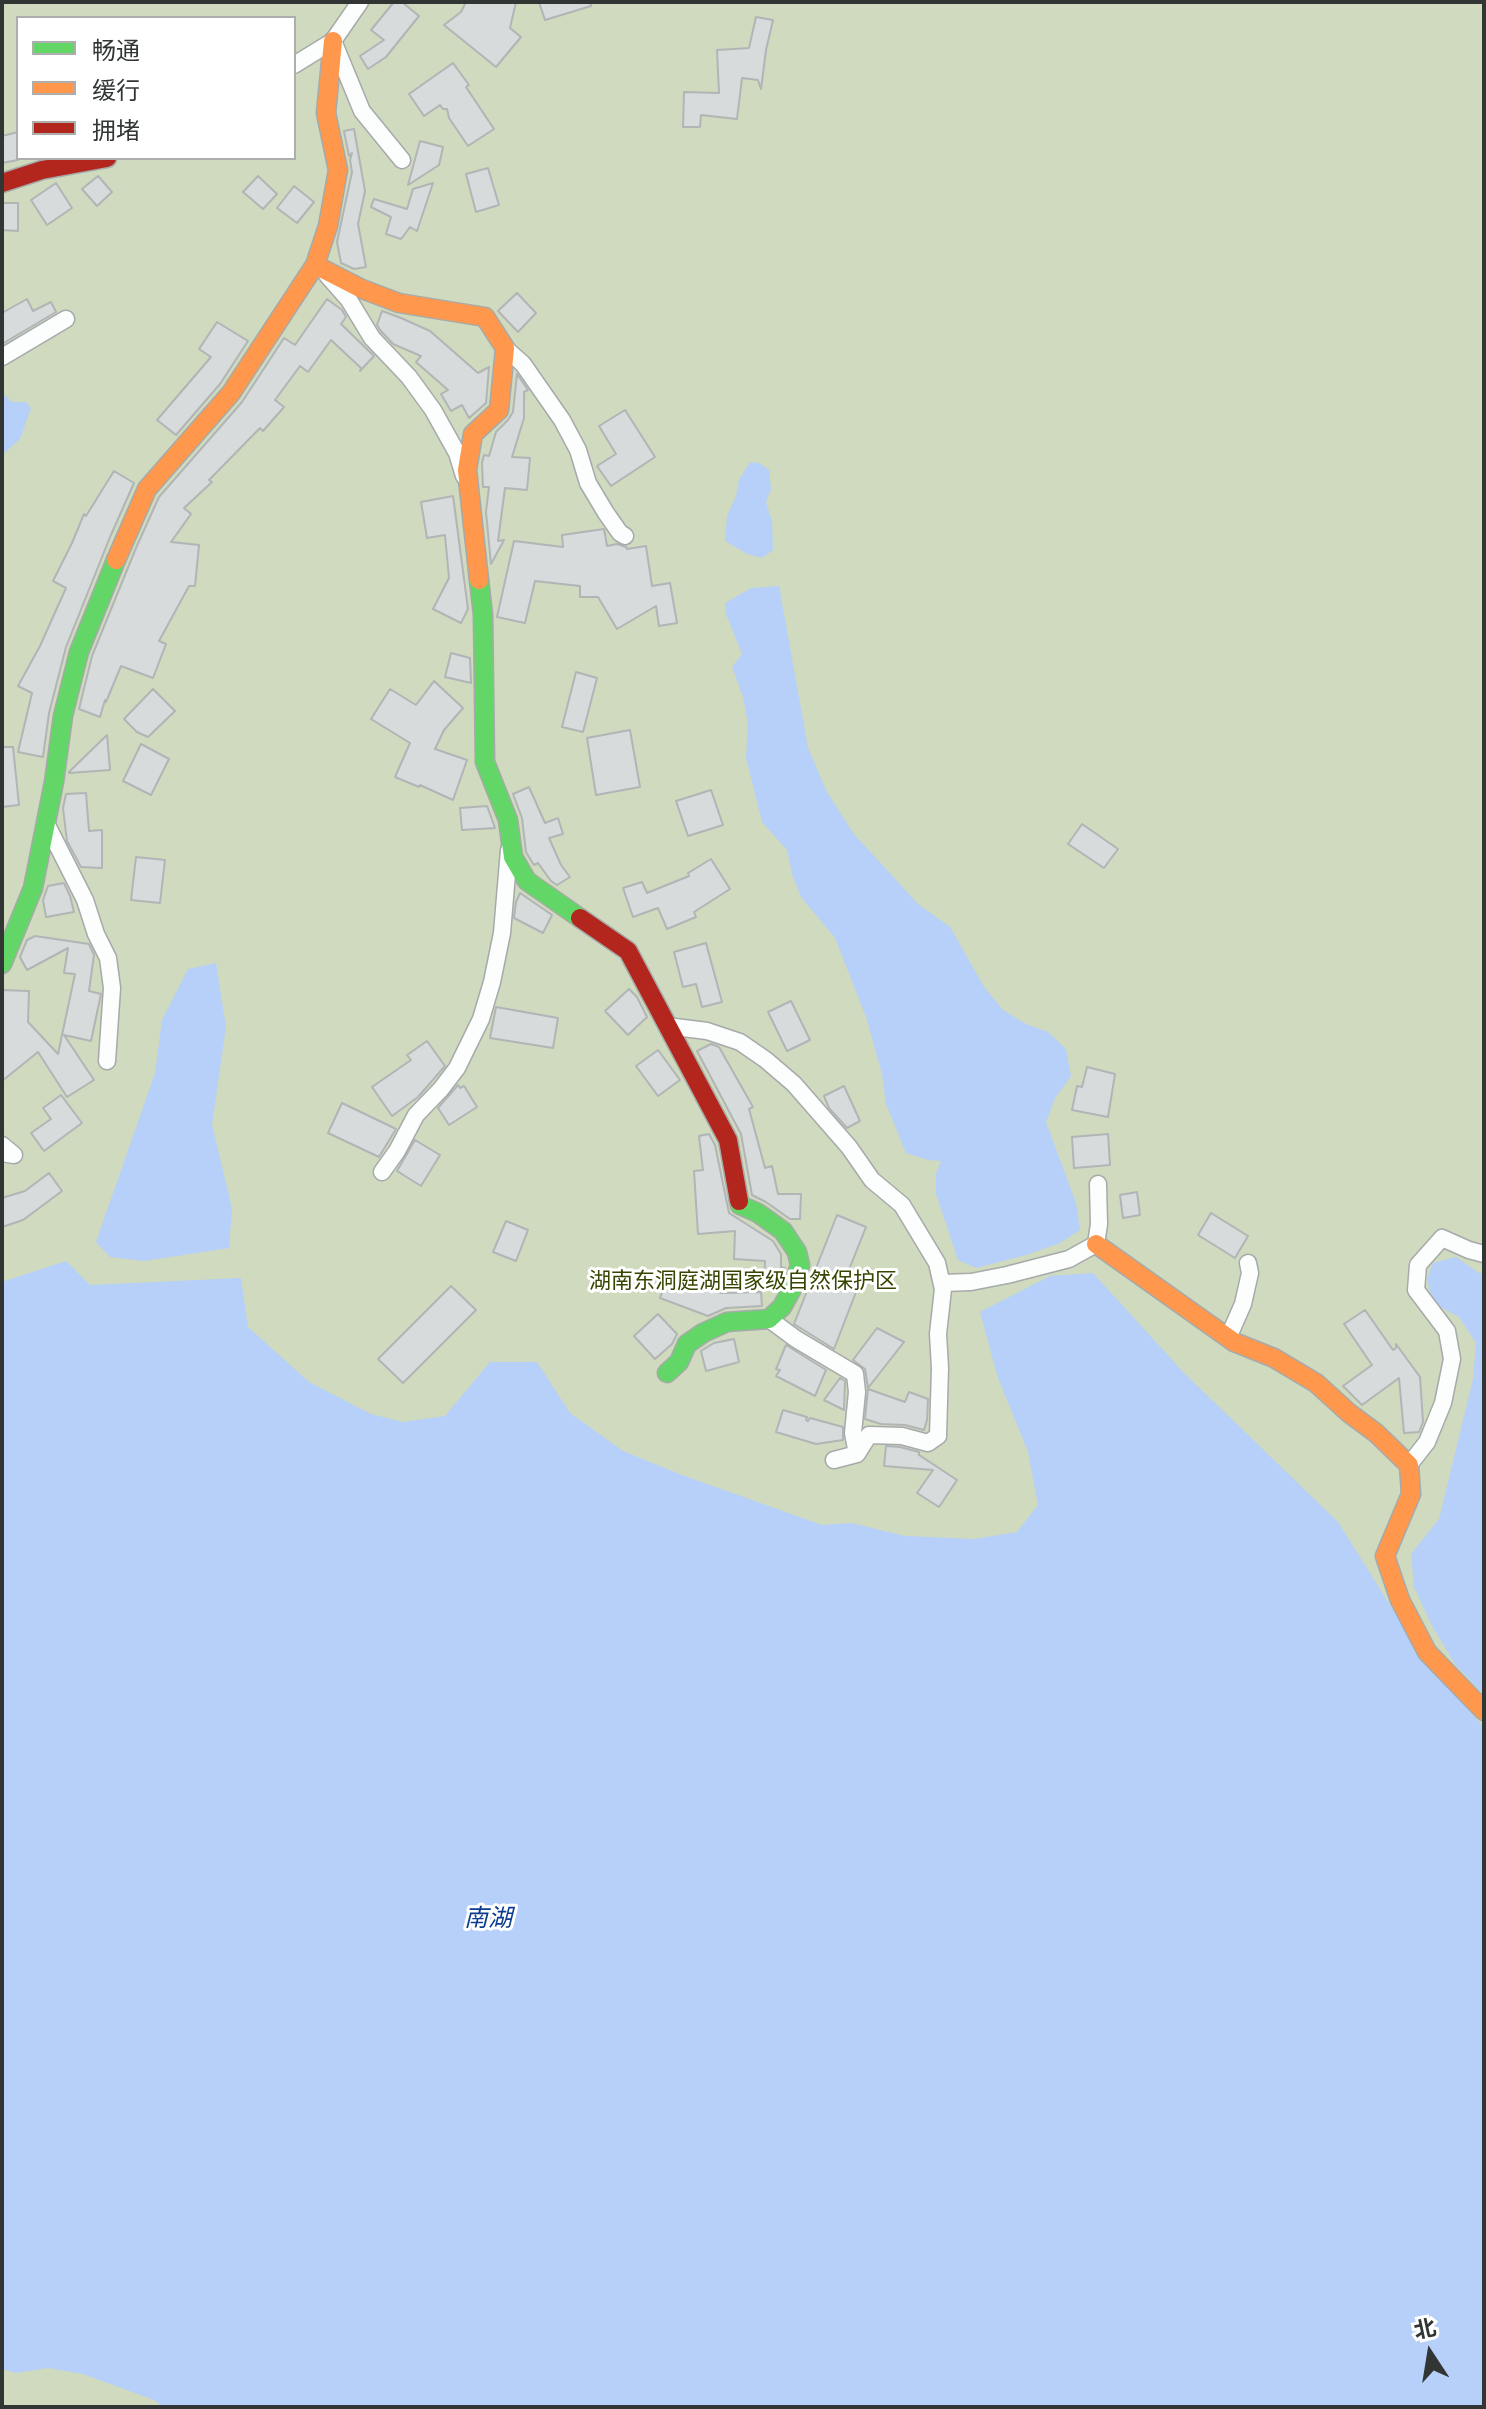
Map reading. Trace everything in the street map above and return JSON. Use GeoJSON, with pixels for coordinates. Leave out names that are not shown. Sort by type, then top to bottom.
{"type":"FeatureCollection","features":[{"type":"Feature","properties":{"kind":"street"},"geometry":{"type":"LineString","coordinates":[[296,64],[333,41],[360,2]]}},
{"type":"Feature","properties":{"kind":"street"},"geometry":{"type":"LineString","coordinates":[[333,41],[362,111],[402,160]]}},
{"type":"Feature","properties":{"kind":"street"},"geometry":{"type":"LineString","coordinates":[[2,964],[33,888],[54,782],[63,716],[79,652],[147,489],[231,393],[318,267],[338,170],[326,113],[333,41]]}},
{"type":"Feature","properties":{"kind":"street"},"geometry":{"type":"LineString","coordinates":[[2,183],[42,170],[96,160]]}},
{"type":"Feature","properties":{"kind":"street"},"geometry":{"type":"LineString","coordinates":[[318,267],[399,303],[485,317],[505,348],[523,364],[562,420],[578,450],[588,483],[606,513],[625,536]]}},
{"type":"Feature","properties":{"kind":"street"},"geometry":{"type":"LineString","coordinates":[[318,267],[349,300],[372,338],[409,377],[433,410],[457,453],[468,488]]}},
{"type":"Feature","properties":{"kind":"street"},"geometry":{"type":"LineString","coordinates":[[2,357],[66,319]]}},
{"type":"Feature","properties":{"kind":"street"},"geometry":{"type":"LineString","coordinates":[[505,348],[499,410],[473,434],[467,470],[483,615],[485,762],[508,820],[513,857],[527,881],[628,951],[728,1140],[740,1205],[758,1213],[783,1231],[797,1252],[800,1265],[782,1307],[769,1319],[727,1322],[703,1333],[687,1344],[679,1362],[667,1373]]}},
{"type":"Feature","properties":{"kind":"street"},"geometry":{"type":"LineString","coordinates":[[46,823],[85,900],[108,958],[112,988],[107,1061]]}},
{"type":"Feature","properties":{"kind":"street"},"geometry":{"type":"LineString","coordinates":[[382,1172],[416,1115],[457,1068],[481,1019],[502,933],[510,837]]}},
{"type":"Feature","properties":{"kind":"street"},"geometry":{"type":"LineString","coordinates":[[667,1026],[707,1031],[740,1042],[794,1084],[849,1147],[872,1180],[902,1205],[937,1263],[943,1289],[938,1334],[938,1436],[928,1443],[902,1436],[869,1435],[857,1454],[834,1460]]}},
{"type":"Feature","properties":{"kind":"street"},"geometry":{"type":"LineString","coordinates":[[2,1145],[14,1155],[2,1153]]}},
{"type":"Feature","properties":{"kind":"street"},"geometry":{"type":"LineString","coordinates":[[1096,1244],[1098,1184]]}},
{"type":"Feature","properties":{"kind":"street"},"geometry":{"type":"LineString","coordinates":[[1409,1465],[1427,1442],[1443,1403],[1452,1359],[1447,1331],[1416,1290],[1418,1265],[1442,1238],[1484,1254]]}},
{"type":"Feature","properties":{"kind":"street"},"geometry":{"type":"LineString","coordinates":[[942,1283],[971,1282],[1007,1275],[1069,1259],[1096,1244]]}},
{"type":"Feature","properties":{"kind":"street"},"geometry":{"type":"LineString","coordinates":[[1096,1244],[1228,1338],[1274,1358],[1316,1383],[1409,1465],[1411,1494],[1385,1556],[1400,1600],[1427,1652],[1484,1711]]}},
{"type":"Feature","properties":{"kind":"street"},"geometry":{"type":"LineString","coordinates":[[1228,1338],[1243,1304],[1250,1273],[1248,1263]]}},
{"type":"Feature","properties":{"kind":"street"},"geometry":{"type":"LineString","coordinates":[[769,1319],[855,1374],[857,1392],[853,1433],[857,1454]]}},
{"type":"Feature","properties":{"kind":"green space","name":"湖南东洞庭湖国家级自然保护区"},"geometry":{"type":"Polygon","coordinates":[[[2,2],[1484,2],[1484,2407],[2,2407],[2,2]]]}},
{"type":"Feature","properties":{"kind":"water"},"geometry":{"type":"Polygon","coordinates":[[[2,393],[12,402],[26,402],[31,408],[20,439],[2,455],[2,393]]]}},
{"type":"Feature","properties":{"kind":"water"},"geometry":{"type":"Polygon","coordinates":[[[750,462],[759,463],[769,470],[771,489],[766,502],[772,521],[773,550],[762,558],[747,554],[725,541],[727,516],[739,480],[750,462]]]}},
{"type":"Feature","properties":{"kind":"water"},"geometry":{"type":"Polygon","coordinates":[[[779,586],[808,748],[827,792],[853,833],[918,904],[950,927],[984,987],[1003,1010],[1026,1024],[1048,1032],[1066,1049],[1071,1076],[1055,1098],[1046,1122],[1076,1203],[1080,1230],[1060,1243],[976,1268],[958,1260],[936,1194],[936,1174],[941,1161],[906,1153],[886,1104],[882,1074],[866,1017],[835,938],[801,897],[787,850],[762,822],[746,758],[748,724],[743,697],[732,667],[742,654],[726,614],[725,603],[751,588],[779,586]]]}},
{"type":"Feature","properties":{"kind":"water"},"geometry":{"type":"Polygon","coordinates":[[[216,963],[226,1027],[212,1124],[232,1209],[229,1248],[144,1261],[110,1257],[96,1242],[155,1073],[162,1020],[188,969],[216,963]]]}},
{"type":"Feature","properties":{"kind":"water"},"geometry":{"type":"Polygon","coordinates":[[[1456,1257],[1479,1273],[1484,1273],[1484,1695],[1455,1664],[1432,1626],[1414,1587],[1411,1554],[1439,1519],[1473,1379],[1476,1343],[1459,1317],[1433,1303],[1427,1279],[1433,1263],[1456,1257]]]}},
{"type":"Feature","properties":{"kind":"water","name":"南湖"},"geometry":{"type":"Polygon","coordinates":[[[66,1261],[90,1285],[241,1278],[248,1327],[309,1382],[371,1414],[403,1422],[445,1416],[490,1362],[537,1362],[570,1413],[623,1451],[682,1475],[822,1525],[851,1523],[905,1536],[974,1539],[1017,1532],[1038,1505],[1028,1452],[998,1378],[980,1312],[1050,1276],[1093,1273],[1184,1373],[1338,1522],[1425,1661],[1484,1728],[1484,2407],[163,2407],[154,2400],[83,2374],[48,2368],[16,2373],[2,2369],[2,1282],[66,1261]]]}},
{"type":"Feature","properties":{"kind":"building"},"geometry":{"type":"Polygon","coordinates":[[[394,2],[402,2],[419,16],[386,57],[368,69],[360,56],[384,40],[371,30],[394,2]]]}},
{"type":"Feature","properties":{"kind":"building"},"geometry":{"type":"Polygon","coordinates":[[[466,2],[516,2],[510,28],[521,37],[496,67],[444,25],[461,12],[466,2]]]}},
{"type":"Feature","properties":{"kind":"building"},"geometry":{"type":"Polygon","coordinates":[[[539,2],[590,2],[591,6],[545,20],[539,2]]]}},
{"type":"Feature","properties":{"kind":"building"},"geometry":{"type":"Polygon","coordinates":[[[756,17],[773,20],[761,89],[758,80],[742,78],[737,119],[701,115],[700,127],[683,127],[684,92],[719,93],[717,50],[749,48],[756,17]]]}},
{"type":"Feature","properties":{"kind":"building"},"geometry":{"type":"Polygon","coordinates":[[[453,63],[494,129],[468,146],[449,118],[447,109],[440,105],[424,116],[409,94],[453,63]]]}},
{"type":"Feature","properties":{"kind":"building"},"geometry":{"type":"Polygon","coordinates":[[[354,129],[365,191],[358,224],[366,267],[354,269],[341,263],[337,242],[352,172],[352,153],[349,156],[344,131],[354,129]]]}},
{"type":"Feature","properties":{"kind":"building"},"geometry":{"type":"Polygon","coordinates":[[[16,132],[18,160],[2,163],[2,136],[16,132]]]}},
{"type":"Feature","properties":{"kind":"building"},"geometry":{"type":"Polygon","coordinates":[[[420,141],[443,147],[439,165],[408,185],[420,141]]]}},
{"type":"Feature","properties":{"kind":"building"},"geometry":{"type":"Polygon","coordinates":[[[488,168],[499,205],[476,212],[466,174],[488,168]]]}},
{"type":"Feature","properties":{"kind":"building"},"geometry":{"type":"Polygon","coordinates":[[[98,176],[112,192],[97,206],[82,189],[98,176]]]}},
{"type":"Feature","properties":{"kind":"building"},"geometry":{"type":"Polygon","coordinates":[[[258,176],[277,194],[263,209],[243,192],[258,176]]]}},
{"type":"Feature","properties":{"kind":"building"},"geometry":{"type":"Polygon","coordinates":[[[56,183],[72,208],[47,225],[31,200],[56,183]]]}},
{"type":"Feature","properties":{"kind":"building"},"geometry":{"type":"Polygon","coordinates":[[[433,183],[417,231],[410,227],[401,239],[386,234],[391,217],[371,207],[374,199],[407,209],[413,189],[433,183]]]}},
{"type":"Feature","properties":{"kind":"building"},"geometry":{"type":"Polygon","coordinates":[[[294,186],[314,202],[297,223],[277,208],[294,186]]]}},
{"type":"Feature","properties":{"kind":"building"},"geometry":{"type":"Polygon","coordinates":[[[2,203],[18,203],[18,231],[2,230],[2,203]]]}},
{"type":"Feature","properties":{"kind":"building"},"geometry":{"type":"Polygon","coordinates":[[[517,293],[536,313],[518,332],[498,311],[517,293]]]}},
{"type":"Feature","properties":{"kind":"building"},"geometry":{"type":"Polygon","coordinates":[[[27,299],[33,311],[51,302],[56,312],[2,344],[2,313],[27,299]]]}},
{"type":"Feature","properties":{"kind":"building"},"geometry":{"type":"Polygon","coordinates":[[[327,299],[346,317],[341,324],[374,356],[360,371],[361,368],[331,340],[308,372],[300,366],[275,400],[284,407],[184,508],[191,514],[171,542],[199,545],[195,586],[189,586],[159,641],[166,644],[153,678],[121,666],[100,717],[79,709],[92,656],[159,497],[242,402],[284,338],[295,345],[327,299]]]}},
{"type":"Feature","properties":{"kind":"building"},"geometry":{"type":"Polygon","coordinates":[[[382,311],[430,331],[478,373],[489,367],[486,403],[469,418],[462,405],[451,411],[441,394],[448,390],[416,362],[421,356],[393,344],[381,331],[377,325],[382,311]]]}},
{"type":"Feature","properties":{"kind":"building"},"geometry":{"type":"Polygon","coordinates":[[[217,322],[248,341],[220,384],[176,435],[157,420],[211,357],[199,349],[217,322]]]}},
{"type":"Feature","properties":{"kind":"building"},"geometry":{"type":"Polygon","coordinates":[[[517,374],[528,390],[524,392],[524,418],[512,457],[530,458],[527,490],[505,488],[498,541],[504,540],[491,564],[486,512],[489,487],[483,487],[482,463],[484,455],[489,456],[496,432],[513,412],[517,374]]]}},
{"type":"Feature","properties":{"kind":"building"},"geometry":{"type":"Polygon","coordinates":[[[625,410],[655,457],[611,486],[597,466],[616,454],[599,426],[625,410]]]}},
{"type":"Feature","properties":{"kind":"building"},"geometry":{"type":"Polygon","coordinates":[[[114,471],[134,483],[66,647],[49,713],[43,757],[18,752],[32,693],[18,686],[66,588],[53,581],[84,514],[86,516],[114,471]]]}},
{"type":"Feature","properties":{"kind":"building"},"geometry":{"type":"Polygon","coordinates":[[[453,496],[468,609],[461,623],[433,609],[449,578],[445,535],[427,538],[421,502],[453,496]]]}},
{"type":"Feature","properties":{"kind":"building"},"geometry":{"type":"Polygon","coordinates":[[[604,529],[607,546],[617,544],[627,549],[646,546],[652,586],[670,583],[677,623],[659,626],[656,606],[617,629],[598,597],[580,597],[580,586],[535,581],[525,623],[497,617],[514,541],[563,547],[562,535],[604,529]]]}},
{"type":"Feature","properties":{"kind":"building"},"geometry":{"type":"Polygon","coordinates":[[[451,653],[470,658],[471,683],[445,677],[451,653]]]}},
{"type":"Feature","properties":{"kind":"building"},"geometry":{"type":"Polygon","coordinates":[[[576,672],[597,678],[583,732],[562,727],[576,672]]]}},
{"type":"Feature","properties":{"kind":"building"},"geometry":{"type":"Polygon","coordinates":[[[434,681],[463,708],[444,730],[435,749],[467,760],[453,800],[395,777],[410,743],[371,719],[390,689],[416,705],[434,681]]]}},
{"type":"Feature","properties":{"kind":"building"},"geometry":{"type":"Polygon","coordinates":[[[153,689],[175,711],[148,737],[137,732],[124,719],[153,689]]]}},
{"type":"Feature","properties":{"kind":"building"},"geometry":{"type":"Polygon","coordinates":[[[630,730],[640,787],[596,795],[587,738],[630,730]]]}},
{"type":"Feature","properties":{"kind":"building"},"geometry":{"type":"Polygon","coordinates":[[[107,735],[110,770],[69,773],[69,772],[107,735]]]}},
{"type":"Feature","properties":{"kind":"building"},"geometry":{"type":"Polygon","coordinates":[[[141,744],[169,759],[151,795],[123,781],[141,744]]]}},
{"type":"Feature","properties":{"kind":"building"},"geometry":{"type":"Polygon","coordinates":[[[2,747],[13,747],[19,805],[2,807],[2,747]]]}},
{"type":"Feature","properties":{"kind":"building"},"geometry":{"type":"Polygon","coordinates":[[[529,787],[545,823],[558,818],[563,834],[549,838],[570,877],[557,885],[538,863],[534,865],[526,852],[522,818],[513,794],[529,787]]]}},
{"type":"Feature","properties":{"kind":"building"},"geometry":{"type":"Polygon","coordinates":[[[711,790],[723,825],[688,836],[676,801],[711,790]]]}},
{"type":"Feature","properties":{"kind":"building"},"geometry":{"type":"Polygon","coordinates":[[[86,793],[89,831],[102,830],[102,868],[81,867],[67,841],[63,808],[66,794],[86,793]]]}},
{"type":"Feature","properties":{"kind":"building"},"geometry":{"type":"Polygon","coordinates":[[[487,806],[495,828],[462,830],[460,808],[487,806]]]}},
{"type":"Feature","properties":{"kind":"building"},"geometry":{"type":"Polygon","coordinates":[[[1082,824],[1118,849],[1104,868],[1068,844],[1082,824]]]}},
{"type":"Feature","properties":{"kind":"building"},"geometry":{"type":"Polygon","coordinates":[[[136,857],[165,860],[160,903],[131,900],[136,857]]]}},
{"type":"Feature","properties":{"kind":"building"},"geometry":{"type":"Polygon","coordinates":[[[711,859],[730,889],[694,912],[696,917],[667,929],[658,908],[633,917],[623,888],[642,882],[647,893],[689,876],[688,873],[711,859]]]}},
{"type":"Feature","properties":{"kind":"building"},"geometry":{"type":"Polygon","coordinates":[[[64,883],[74,912],[46,917],[43,900],[48,886],[64,883]]]}},
{"type":"Feature","properties":{"kind":"building"},"geometry":{"type":"Polygon","coordinates":[[[520,893],[552,915],[543,933],[514,918],[520,893]]]}},
{"type":"Feature","properties":{"kind":"building"},"geometry":{"type":"Polygon","coordinates":[[[35,936],[89,944],[94,955],[89,991],[101,994],[91,1041],[64,1035],[94,1080],[67,1097],[38,1052],[2,1081],[2,990],[29,991],[28,1022],[58,1054],[75,974],[64,973],[68,948],[27,970],[20,957],[27,940],[35,936]]]}},
{"type":"Feature","properties":{"kind":"building"},"geometry":{"type":"Polygon","coordinates":[[[706,943],[722,1002],[702,1007],[696,984],[683,987],[674,952],[706,943]]]}},
{"type":"Feature","properties":{"kind":"building"},"geometry":{"type":"Polygon","coordinates":[[[629,989],[637,997],[647,1017],[628,1035],[605,1011],[629,989]]]}},
{"type":"Feature","properties":{"kind":"building"},"geometry":{"type":"Polygon","coordinates":[[[791,1001],[810,1040],[787,1051],[768,1012],[791,1001]]]}},
{"type":"Feature","properties":{"kind":"building"},"geometry":{"type":"Polygon","coordinates":[[[496,1007],[558,1018],[553,1048],[490,1038],[496,1007]]]}},
{"type":"Feature","properties":{"kind":"building"},"geometry":{"type":"Polygon","coordinates":[[[427,1041],[445,1066],[418,1097],[392,1116],[372,1087],[411,1060],[407,1055],[427,1041]]]}},
{"type":"Feature","properties":{"kind":"building"},"geometry":{"type":"Polygon","coordinates":[[[711,1044],[719,1047],[753,1107],[749,1109],[765,1168],[772,1166],[778,1194],[801,1194],[800,1219],[790,1219],[752,1195],[741,1134],[697,1051],[711,1044]]]}},
{"type":"Feature","properties":{"kind":"building"},"geometry":{"type":"Polygon","coordinates":[[[658,1050],[680,1080],[658,1096],[636,1066],[658,1050]]]}},
{"type":"Feature","properties":{"kind":"building"},"geometry":{"type":"Polygon","coordinates":[[[1087,1067],[1115,1074],[1108,1117],[1072,1110],[1077,1086],[1082,1087],[1087,1067]]]}},
{"type":"Feature","properties":{"kind":"building"},"geometry":{"type":"Polygon","coordinates":[[[458,1085],[460,1088],[464,1086],[477,1107],[449,1125],[438,1108],[458,1085]]]}},
{"type":"Feature","properties":{"kind":"building"},"geometry":{"type":"Polygon","coordinates":[[[844,1086],[860,1121],[847,1128],[829,1108],[824,1096],[844,1086]]]}},
{"type":"Feature","properties":{"kind":"building"},"geometry":{"type":"Polygon","coordinates":[[[61,1095],[82,1123],[44,1151],[31,1133],[51,1119],[43,1108],[61,1095]]]}},
{"type":"Feature","properties":{"kind":"building"},"geometry":{"type":"Polygon","coordinates":[[[342,1103],[396,1129],[379,1157],[328,1133],[342,1103]]]}},
{"type":"Feature","properties":{"kind":"building"},"geometry":{"type":"Polygon","coordinates":[[[709,1134],[715,1145],[729,1213],[773,1241],[781,1254],[781,1267],[785,1268],[776,1288],[764,1287],[765,1261],[734,1259],[735,1231],[698,1234],[694,1171],[703,1170],[699,1136],[709,1134]]]}},
{"type":"Feature","properties":{"kind":"building"},"geometry":{"type":"Polygon","coordinates":[[[1108,1134],[1110,1165],[1074,1168],[1072,1137],[1108,1134]]]}},
{"type":"Feature","properties":{"kind":"building"},"geometry":{"type":"Polygon","coordinates":[[[415,1140],[440,1155],[421,1186],[397,1171],[415,1140]]]}},
{"type":"Feature","properties":{"kind":"building"},"geometry":{"type":"Polygon","coordinates":[[[49,1173],[62,1191],[23,1220],[2,1227],[2,1198],[25,1191],[49,1173]]]}},
{"type":"Feature","properties":{"kind":"building"},"geometry":{"type":"Polygon","coordinates":[[[1137,1192],[1140,1215],[1123,1218],[1120,1195],[1137,1192]]]}},
{"type":"Feature","properties":{"kind":"building"},"geometry":{"type":"Polygon","coordinates":[[[1211,1213],[1248,1236],[1235,1258],[1198,1235],[1211,1213]]]}},
{"type":"Feature","properties":{"kind":"building"},"geometry":{"type":"Polygon","coordinates":[[[837,1215],[866,1227],[842,1287],[856,1292],[834,1349],[794,1324],[837,1215]]]}},
{"type":"Feature","properties":{"kind":"building"},"geometry":{"type":"Polygon","coordinates":[[[506,1221],[528,1230],[516,1261],[493,1252],[506,1221]]]}},
{"type":"Feature","properties":{"kind":"building"},"geometry":{"type":"Polygon","coordinates":[[[669,1274],[721,1293],[761,1292],[762,1306],[726,1308],[708,1316],[660,1298],[669,1274]]]}},
{"type":"Feature","properties":{"kind":"building"},"geometry":{"type":"Polygon","coordinates":[[[451,1286],[476,1310],[403,1383],[378,1359],[451,1286]]]}},
{"type":"Feature","properties":{"kind":"building"},"geometry":{"type":"Polygon","coordinates":[[[1365,1310],[1393,1350],[1396,1344],[1420,1377],[1423,1422],[1419,1432],[1404,1433],[1399,1378],[1362,1405],[1343,1386],[1372,1365],[1344,1324],[1365,1310]]]}},
{"type":"Feature","properties":{"kind":"building"},"geometry":{"type":"Polygon","coordinates":[[[658,1314],[677,1334],[672,1344],[655,1359],[634,1336],[658,1314]]]}},
{"type":"Feature","properties":{"kind":"building"},"geometry":{"type":"Polygon","coordinates":[[[877,1328],[904,1342],[868,1388],[865,1369],[853,1360],[877,1328]]]}},
{"type":"Feature","properties":{"kind":"building"},"geometry":{"type":"Polygon","coordinates":[[[734,1339],[739,1362],[706,1371],[701,1351],[714,1343],[734,1339]]]}},
{"type":"Feature","properties":{"kind":"building"},"geometry":{"type":"Polygon","coordinates":[[[786,1345],[826,1370],[815,1396],[776,1376],[786,1345]]]}},
{"type":"Feature","properties":{"kind":"building"},"geometry":{"type":"Polygon","coordinates":[[[840,1378],[845,1381],[844,1410],[824,1400],[840,1378]]]}},
{"type":"Feature","properties":{"kind":"building"},"geometry":{"type":"Polygon","coordinates":[[[868,1389],[905,1402],[909,1392],[928,1399],[924,1430],[865,1419],[868,1389]]]}},
{"type":"Feature","properties":{"kind":"building"},"geometry":{"type":"Polygon","coordinates":[[[783,1410],[807,1417],[808,1421],[810,1418],[843,1427],[843,1440],[816,1444],[776,1432],[783,1410]]]}},
{"type":"Feature","properties":{"kind":"building"},"geometry":{"type":"Polygon","coordinates":[[[886,1446],[919,1452],[919,1455],[957,1480],[939,1507],[917,1493],[933,1470],[884,1466],[886,1446]]]}},
{"type":"Feature","properties":{"kind":"traffic: fast"},"geometry":{"type":"LineString","coordinates":[[2,964],[33,888],[54,782],[63,716],[79,652],[116,560]]}},
{"type":"Feature","properties":{"kind":"traffic: fast"},"geometry":{"type":"LineString","coordinates":[[479,580],[483,615],[485,762],[508,820],[513,857],[527,881],[580,918]]}},
{"type":"Feature","properties":{"kind":"traffic: fast"},"geometry":{"type":"LineString","coordinates":[[667,1373],[679,1362],[687,1344],[703,1333],[727,1322],[769,1319],[782,1307],[793,1287],[800,1265],[797,1252],[783,1231],[758,1213],[740,1205],[739,1201]]}},
{"type":"Feature","properties":{"kind":"traffic: slow"},"geometry":{"type":"LineString","coordinates":[[116,560],[147,489],[231,393],[315,265],[328,226],[338,170],[326,113],[333,41]]}},
{"type":"Feature","properties":{"kind":"traffic: slow"},"geometry":{"type":"LineString","coordinates":[[315,265],[362,289],[399,303],[485,317],[505,348],[499,410],[473,434],[467,470],[479,580]]}},
{"type":"Feature","properties":{"kind":"traffic: slow"},"geometry":{"type":"LineString","coordinates":[[1096,1244],[1234,1342],[1274,1358],[1316,1383],[1409,1465],[1411,1494],[1385,1556],[1400,1600],[1427,1652],[1484,1711]]}},
{"type":"Feature","properties":{"kind":"traffic: jam"},"geometry":{"type":"LineString","coordinates":[[2,183],[42,170],[96,160]]}},
{"type":"Feature","properties":{"kind":"traffic: jam"},"geometry":{"type":"LineString","coordinates":[[580,918],[628,951],[728,1140],[739,1201]]}}]}
